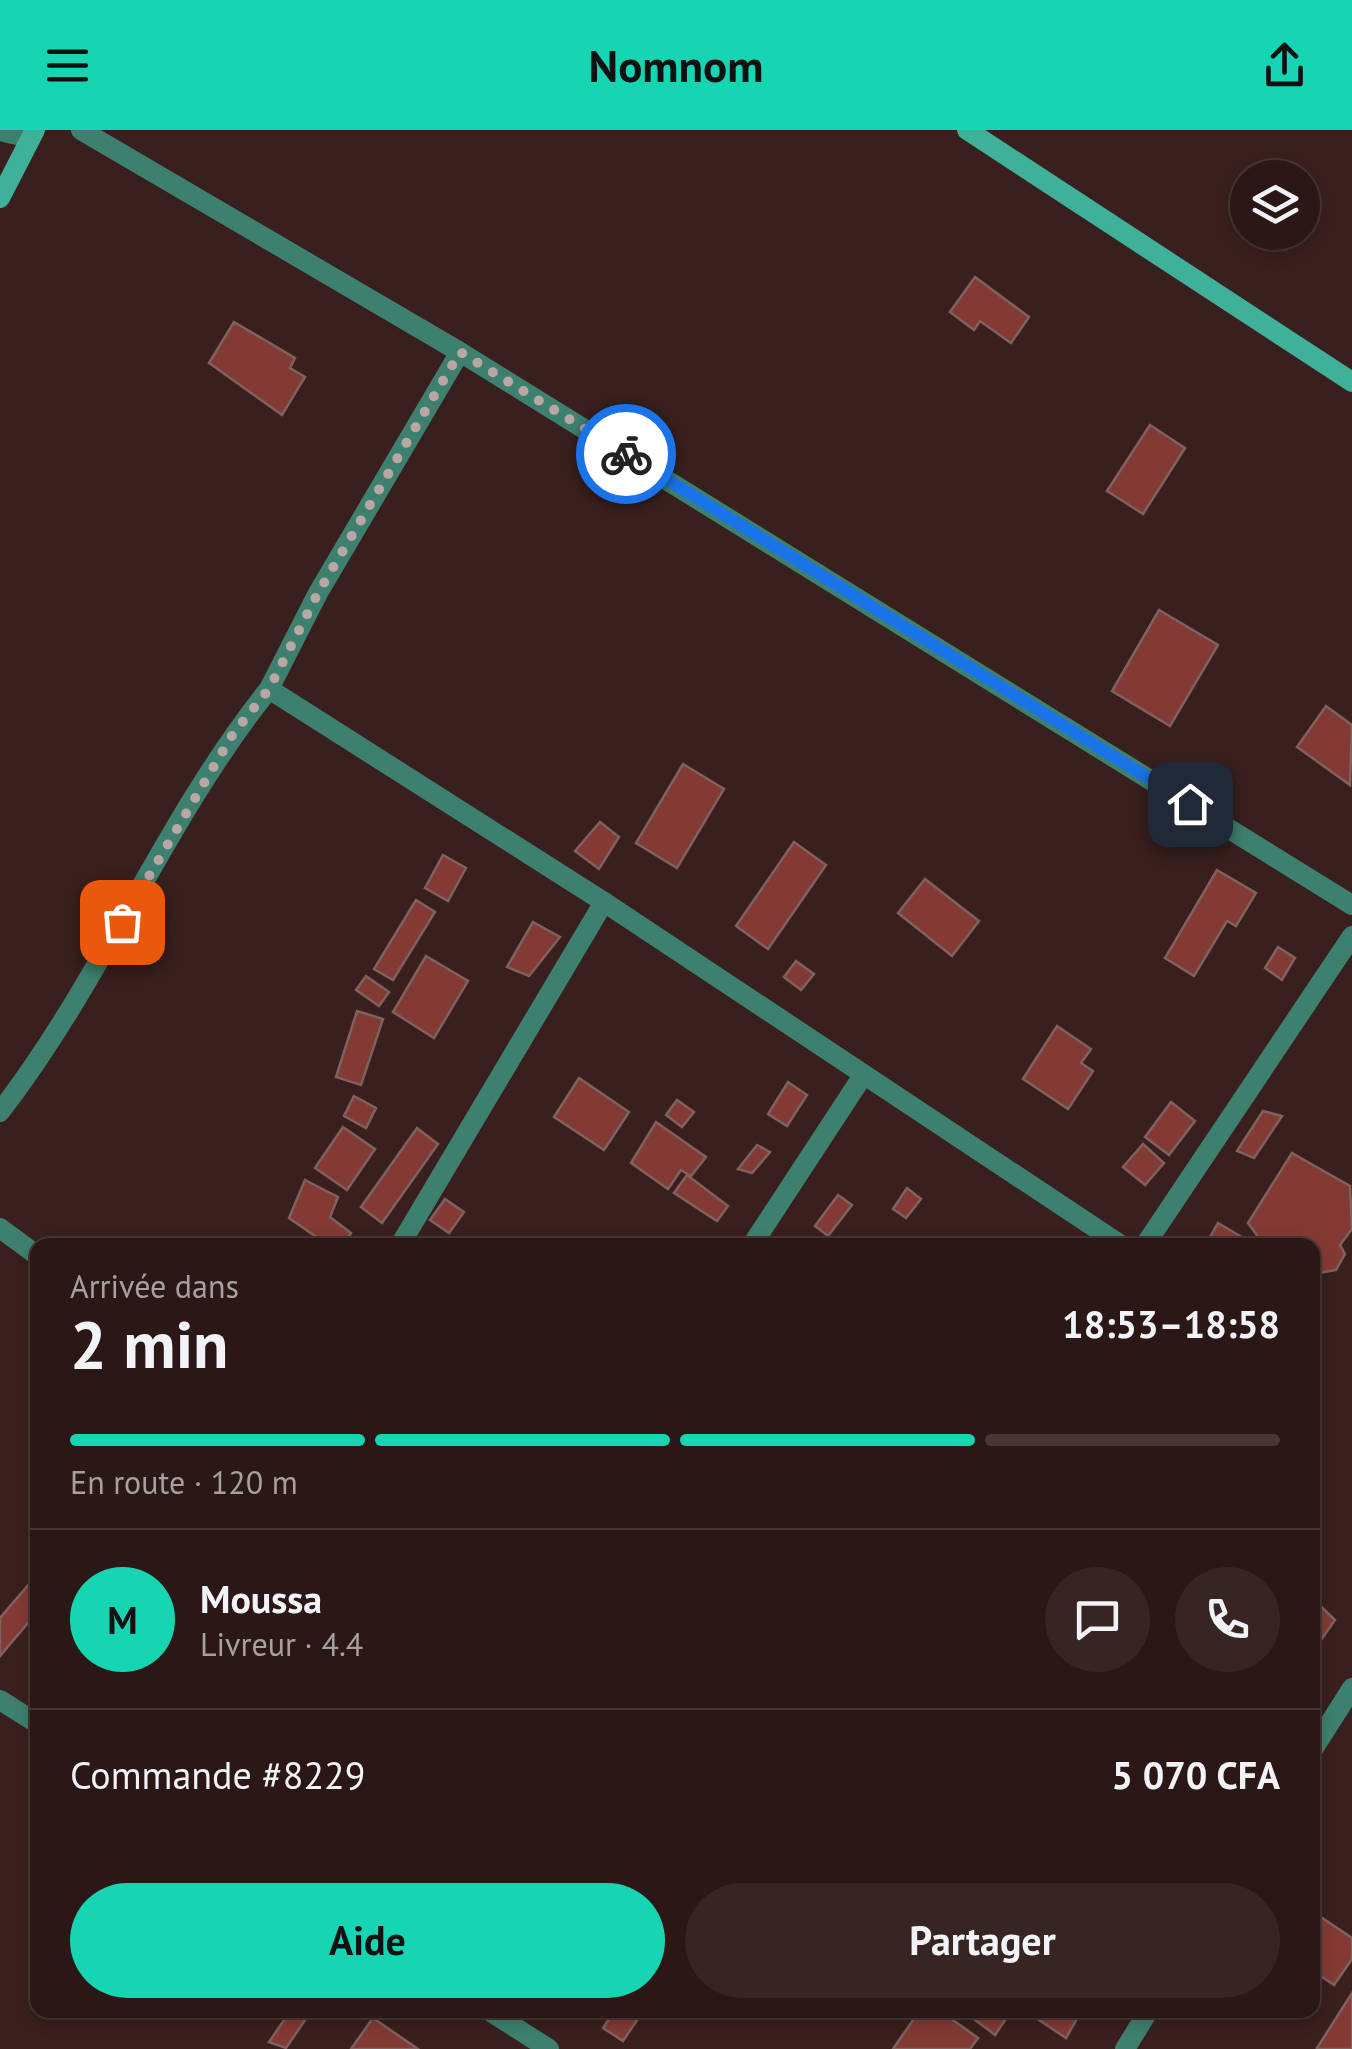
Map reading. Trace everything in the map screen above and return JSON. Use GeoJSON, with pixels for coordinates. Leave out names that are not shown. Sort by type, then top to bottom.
{"type":"FeatureCollection","features":[{"type":"Feature","properties":{"kind":"street"},"geometry":{"type":"LineString","coordinates":[[80,130],[460,352],[1352,905]]}},
{"type":"Feature","properties":{"kind":"street"},"geometry":{"type":"LineString","coordinates":[[977,133],[1352,382]]}},
{"type":"Feature","properties":{"kind":"street"},"geometry":{"type":"LineString","coordinates":[[0,198],[32,134]]}},
{"type":"Feature","properties":{"kind":"street"},"geometry":{"type":"LineString","coordinates":[[0,1112],[85,991],[159,853],[233,734],[269,689],[318,593],[460,352]]}},
{"type":"Feature","properties":{"kind":"street"},"geometry":{"type":"LineString","coordinates":[[269,689],[604,902],[862,1077],[1110,1238]]}},
{"type":"Feature","properties":{"kind":"street"},"geometry":{"type":"LineString","coordinates":[[404,1238],[604,902]]}},
{"type":"Feature","properties":{"kind":"street"},"geometry":{"type":"LineString","coordinates":[[1150,1238],[1352,936]]}},
{"type":"Feature","properties":{"kind":"street"},"geometry":{"type":"LineString","coordinates":[[757,1238],[862,1077]]}},
{"type":"Feature","properties":{"kind":"street"},"geometry":{"type":"LineString","coordinates":[[0,1228],[30,1250]]}},
{"type":"Feature","properties":{"kind":"street"},"geometry":{"type":"LineString","coordinates":[[1320,1738],[1352,1688]]}},
{"type":"Feature","properties":{"kind":"street"},"geometry":{"type":"LineString","coordinates":[[0,1700],[30,1719]]}},
{"type":"Feature","properties":{"kind":"street"},"geometry":{"type":"LineString","coordinates":[[501,2018],[549,2049]]}},
{"type":"Feature","properties":{"kind":"street"},"geometry":{"type":"LineString","coordinates":[[1125,2049],[1144,2018]]}},
{"type":"Feature","properties":{"kind":"lane"},"geometry":{"type":"LineString","coordinates":[[0,132],[32,134]]}},
{"type":"Feature","properties":{"kind":"building"},"geometry":{"type":"Polygon","coordinates":[[[975,277],[1029,317],[1011,343],[980,321],[974,330],[950,312],[975,277]]]}},
{"type":"Feature","properties":{"kind":"building"},"geometry":{"type":"Polygon","coordinates":[[[234,322],[295,358],[290,368],[305,377],[282,415],[209,363],[234,322]]]}},
{"type":"Feature","properties":{"kind":"building"},"geometry":{"type":"Polygon","coordinates":[[[1150,425],[1185,448],[1143,514],[1107,491],[1150,425]]]}},
{"type":"Feature","properties":{"kind":"building"},"geometry":{"type":"Polygon","coordinates":[[[1159,610],[1218,645],[1170,726],[1112,691],[1159,610]]]}},
{"type":"Feature","properties":{"kind":"building"},"geometry":{"type":"Polygon","coordinates":[[[1326,706],[1352,725],[1350,785],[1297,747],[1326,706]]]}},
{"type":"Feature","properties":{"kind":"building"},"geometry":{"type":"Polygon","coordinates":[[[683,764],[724,789],[677,868],[636,843],[683,764]]]}},
{"type":"Feature","properties":{"kind":"building"},"geometry":{"type":"Polygon","coordinates":[[[600,822],[619,837],[599,869],[575,851],[600,822]]]}},
{"type":"Feature","properties":{"kind":"building"},"geometry":{"type":"Polygon","coordinates":[[[794,842],[826,865],[768,949],[736,926],[794,842]]]}},
{"type":"Feature","properties":{"kind":"building"},"geometry":{"type":"Polygon","coordinates":[[[443,855],[466,868],[448,901],[425,888],[443,855]]]}},
{"type":"Feature","properties":{"kind":"building"},"geometry":{"type":"Polygon","coordinates":[[[1217,870],[1256,893],[1236,926],[1227,921],[1194,976],[1165,958],[1217,870]]]}},
{"type":"Feature","properties":{"kind":"building"},"geometry":{"type":"Polygon","coordinates":[[[925,879],[979,921],[952,956],[898,913],[925,879]]]}},
{"type":"Feature","properties":{"kind":"building"},"geometry":{"type":"Polygon","coordinates":[[[416,900],[435,912],[393,980],[374,969],[416,900]]]}},
{"type":"Feature","properties":{"kind":"building"},"geometry":{"type":"Polygon","coordinates":[[[533,922],[560,937],[529,976],[507,967],[533,922]]]}},
{"type":"Feature","properties":{"kind":"building"},"geometry":{"type":"Polygon","coordinates":[[[1278,947],[1295,958],[1282,980],[1265,968],[1278,947]]]}},
{"type":"Feature","properties":{"kind":"building"},"geometry":{"type":"Polygon","coordinates":[[[426,956],[468,981],[434,1038],[393,1012],[426,956]]]}},
{"type":"Feature","properties":{"kind":"building"},"geometry":{"type":"Polygon","coordinates":[[[796,961],[814,974],[801,990],[784,977],[796,961]]]}},
{"type":"Feature","properties":{"kind":"building"},"geometry":{"type":"Polygon","coordinates":[[[366,976],[389,992],[379,1006],[356,990],[366,976]]]}},
{"type":"Feature","properties":{"kind":"building"},"geometry":{"type":"Polygon","coordinates":[[[357,1011],[383,1019],[361,1085],[336,1077],[357,1011]]]}},
{"type":"Feature","properties":{"kind":"building"},"geometry":{"type":"Polygon","coordinates":[[[1057,1026],[1091,1049],[1081,1063],[1093,1071],[1068,1109],[1023,1079],[1057,1026]]]}},
{"type":"Feature","properties":{"kind":"building"},"geometry":{"type":"Polygon","coordinates":[[[579,1078],[629,1112],[604,1150],[554,1117],[579,1078]]]}},
{"type":"Feature","properties":{"kind":"building"},"geometry":{"type":"Polygon","coordinates":[[[788,1082],[807,1095],[787,1126],[768,1114],[788,1082]]]}},
{"type":"Feature","properties":{"kind":"building"},"geometry":{"type":"Polygon","coordinates":[[[354,1096],[376,1108],[366,1128],[344,1116],[354,1096]]]}},
{"type":"Feature","properties":{"kind":"building"},"geometry":{"type":"Polygon","coordinates":[[[677,1100],[694,1112],[682,1127],[666,1115],[677,1100]]]}},
{"type":"Feature","properties":{"kind":"building"},"geometry":{"type":"Polygon","coordinates":[[[1171,1102],[1195,1121],[1169,1155],[1145,1137],[1171,1102]]]}},
{"type":"Feature","properties":{"kind":"building"},"geometry":{"type":"Polygon","coordinates":[[[1263,1111],[1282,1116],[1254,1158],[1237,1151],[1263,1111]]]}},
{"type":"Feature","properties":{"kind":"building"},"geometry":{"type":"Polygon","coordinates":[[[656,1122],[706,1157],[691,1176],[681,1170],[668,1189],[631,1163],[656,1122]]]}},
{"type":"Feature","properties":{"kind":"building"},"geometry":{"type":"Polygon","coordinates":[[[343,1127],[375,1149],[347,1190],[315,1168],[343,1127]]]}},
{"type":"Feature","properties":{"kind":"building"},"geometry":{"type":"Polygon","coordinates":[[[417,1128],[438,1144],[382,1223],[361,1207],[417,1128]]]}},
{"type":"Feature","properties":{"kind":"building"},"geometry":{"type":"Polygon","coordinates":[[[1143,1144],[1164,1163],[1145,1185],[1123,1167],[1143,1144]]]}},
{"type":"Feature","properties":{"kind":"building"},"geometry":{"type":"Polygon","coordinates":[[[757,1145],[770,1152],[752,1173],[738,1169],[757,1145]]]}},
{"type":"Feature","properties":{"kind":"building"},"geometry":{"type":"Polygon","coordinates":[[[1292,1153],[1350,1186],[1352,1229],[1340,1245],[1345,1254],[1336,1270],[1320,1273],[1320,1238],[1259,1238],[1248,1223],[1292,1153]]]}},
{"type":"Feature","properties":{"kind":"building"},"geometry":{"type":"Polygon","coordinates":[[[687,1175],[728,1206],[717,1221],[674,1193],[687,1175]]]}},
{"type":"Feature","properties":{"kind":"building"},"geometry":{"type":"Polygon","coordinates":[[[305,1180],[338,1197],[330,1217],[351,1233],[348,1238],[318,1238],[289,1218],[305,1180]]]}},
{"type":"Feature","properties":{"kind":"building"},"geometry":{"type":"Polygon","coordinates":[[[907,1188],[921,1199],[906,1218],[893,1209],[907,1188]]]}},
{"type":"Feature","properties":{"kind":"building"},"geometry":{"type":"Polygon","coordinates":[[[838,1195],[852,1205],[828,1236],[815,1226],[838,1195]]]}},
{"type":"Feature","properties":{"kind":"building"},"geometry":{"type":"Polygon","coordinates":[[[445,1199],[464,1212],[449,1233],[430,1220],[445,1199]]]}},
{"type":"Feature","properties":{"kind":"building"},"geometry":{"type":"Polygon","coordinates":[[[1218,1223],[1243,1238],[1212,1238],[1218,1223]]]}},
{"type":"Feature","properties":{"kind":"building"},"geometry":{"type":"Polygon","coordinates":[[[30,1583],[30,1620],[0,1656],[0,1618],[30,1583]]]}},
{"type":"Feature","properties":{"kind":"building"},"geometry":{"type":"Polygon","coordinates":[[[1320,1606],[1335,1620],[1320,1642],[1320,1606]]]}},
{"type":"Feature","properties":{"kind":"building"},"geometry":{"type":"Polygon","coordinates":[[[1320,1916],[1352,1938],[1352,1959],[1334,1985],[1320,1975],[1320,1916]]]}},
{"type":"Feature","properties":{"kind":"building"},"geometry":{"type":"Polygon","coordinates":[[[1352,1993],[1352,2049],[1317,2048],[1352,1993]]]}},
{"type":"Feature","properties":{"kind":"building"},"geometry":{"type":"Polygon","coordinates":[[[286,2018],[307,2018],[286,2048],[269,2042],[286,2018]]]}},
{"type":"Feature","properties":{"kind":"building"},"geometry":{"type":"Polygon","coordinates":[[[373,2018],[418,2049],[351,2049],[373,2018]]]}},
{"type":"Feature","properties":{"kind":"building"},"geometry":{"type":"Polygon","coordinates":[[[610,2018],[639,2018],[623,2041],[603,2028],[610,2018]]]}},
{"type":"Feature","properties":{"kind":"building"},"geometry":{"type":"Polygon","coordinates":[[[914,2018],[950,2018],[978,2038],[970,2049],[893,2049],[914,2018]]]}},
{"type":"Feature","properties":{"kind":"building"},"geometry":{"type":"Polygon","coordinates":[[[973,2018],[1007,2018],[995,2035],[973,2018]]]}},
{"type":"Feature","properties":{"kind":"building"},"geometry":{"type":"Polygon","coordinates":[[[1036,2018],[1077,2018],[1066,2038],[1036,2018]]]}},
{"type":"Feature","properties":{"kind":"way so far"},"geometry":{"type":"LineString","coordinates":[[122,922],[159,853],[233,734],[269,689],[318,593],[460,352],[626,454]]}},
{"type":"Feature","properties":{"kind":"route"},"geometry":{"type":"LineString","coordinates":[[626,454],[1190,804]]}}]}
